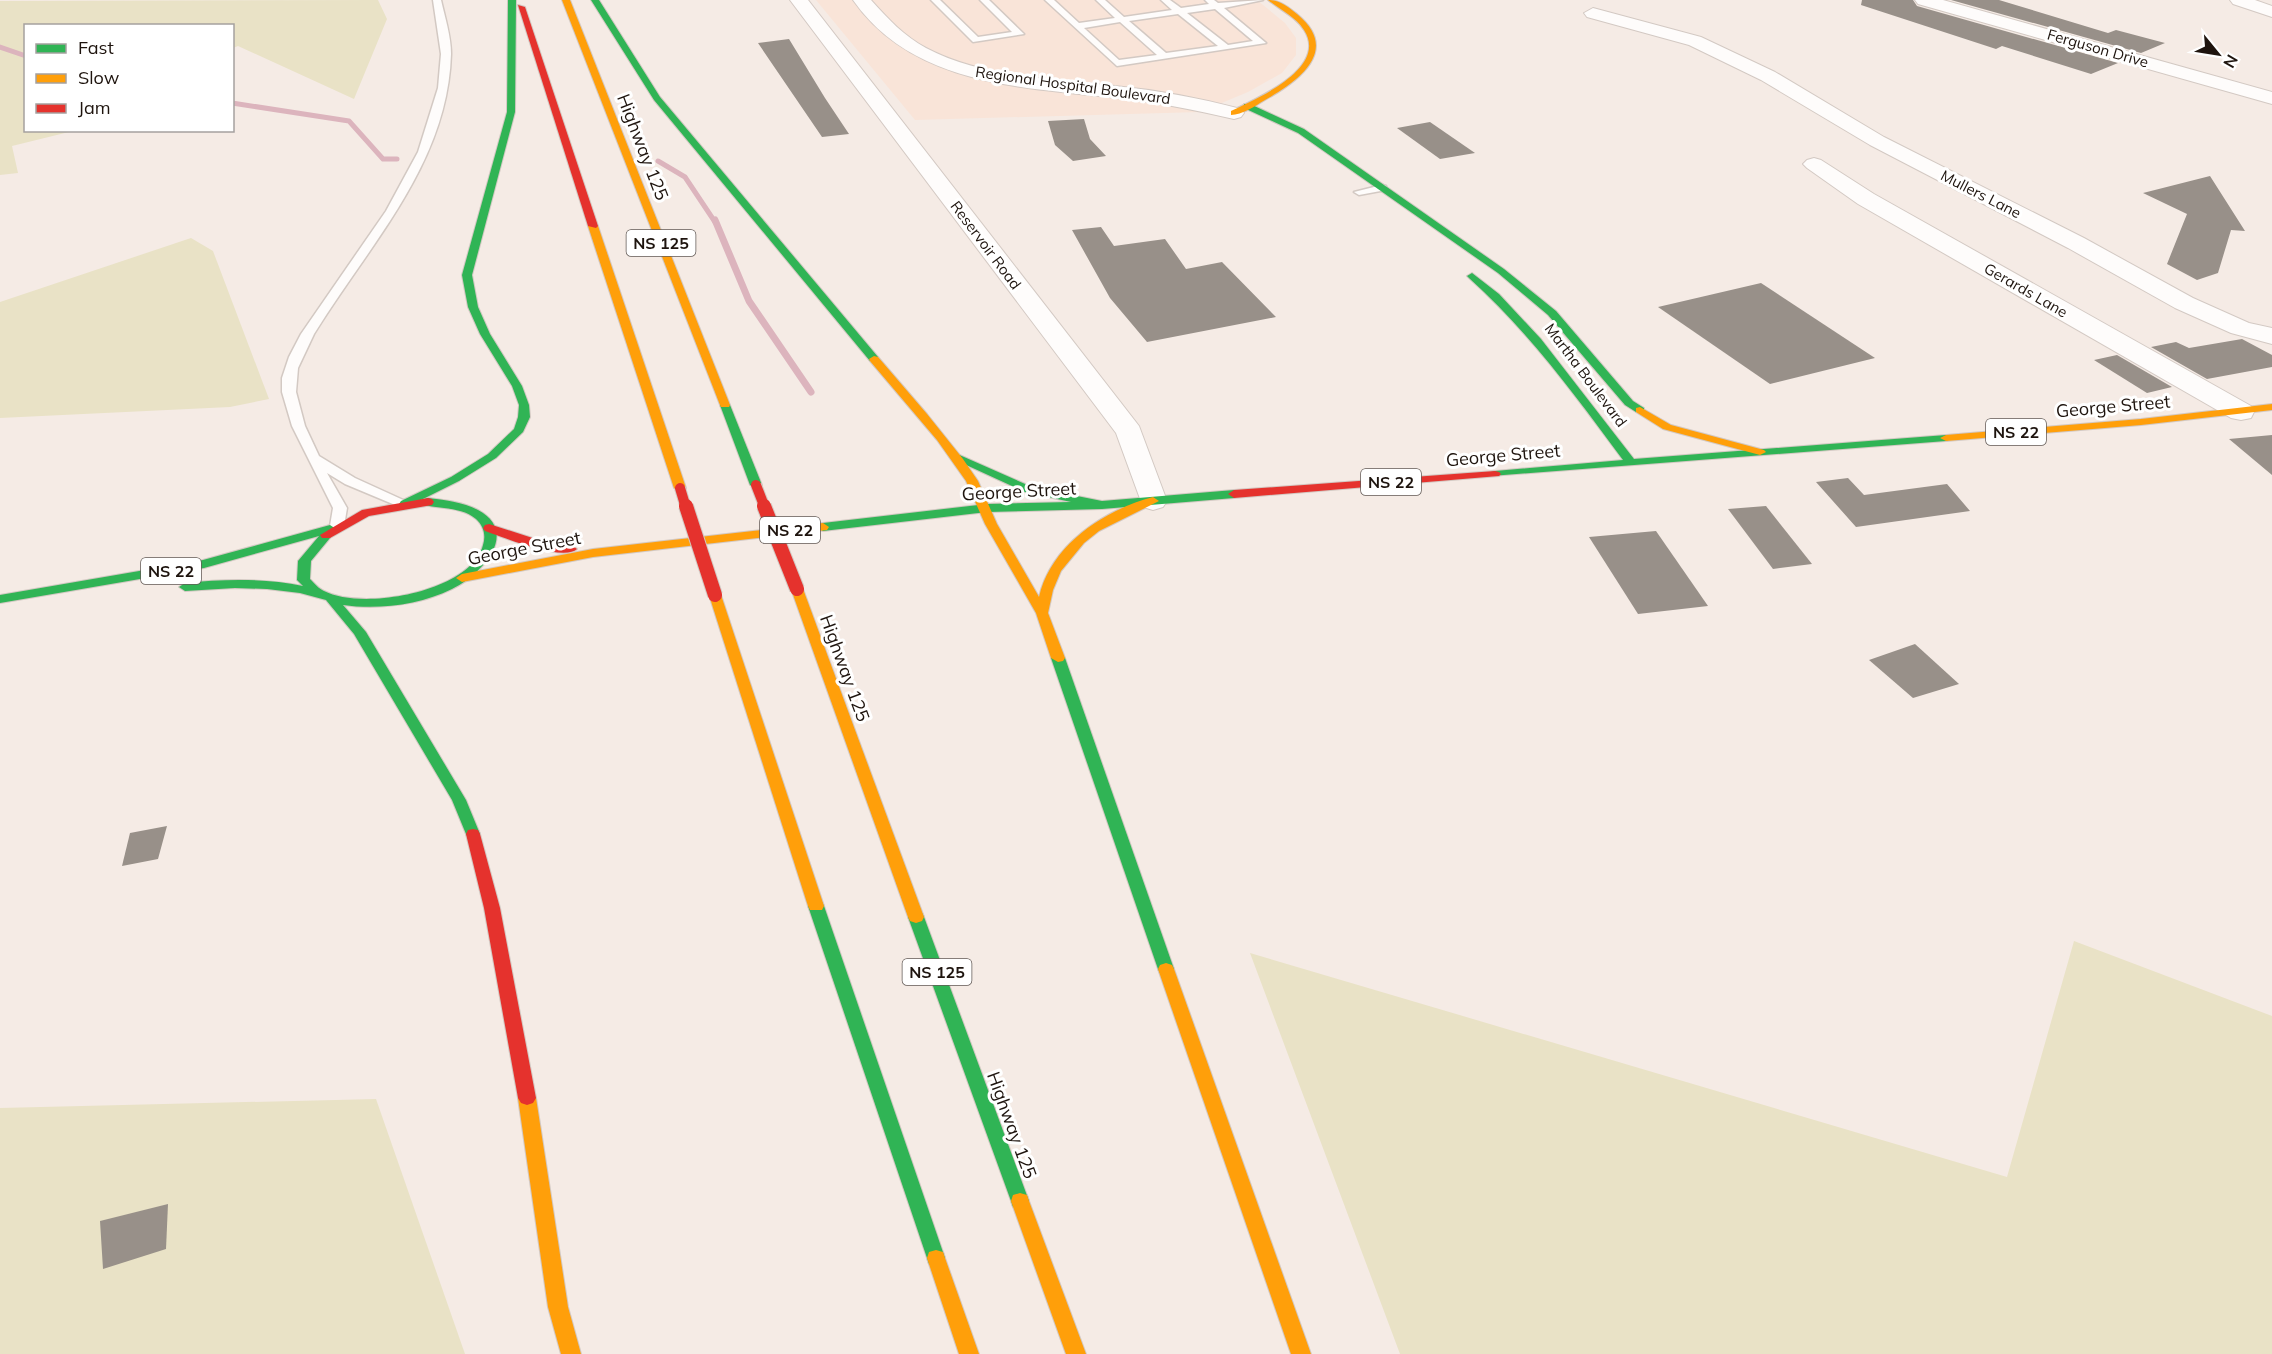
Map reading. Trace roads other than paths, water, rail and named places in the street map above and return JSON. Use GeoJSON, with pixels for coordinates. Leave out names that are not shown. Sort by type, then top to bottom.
{"type":"FeatureCollection","features":[{"type":"Feature","properties":{"kind":"main road"},"geometry":{"type":"LineString","coordinates":[[405,504],[456,478],[499,451],[517,433],[524,418],[524,404],[516,385],[474,315],[468,296],[467,275],[510,112],[512,0]]}},
{"type":"Feature","properties":{"kind":"main road","name":"NS 125"},"geometry":{"type":"LineString","coordinates":[[519,0],[837,969],[969,1354]]}},
{"type":"Feature","properties":{"kind":"main road","name":"Highway 125"},"geometry":{"type":"LineString","coordinates":[[566,0],[797,589],[1076,1354]]}},
{"type":"Feature","properties":{"kind":"main road"},"geometry":{"type":"LineString","coordinates":[[595,0],[657,98],[954,455],[987,508],[992,524],[1042,614],[1301,1354]]}},
{"type":"Feature","properties":{"kind":"main road"},"geometry":{"type":"LineString","coordinates":[[1272,0],[1306,29],[1314,45],[1313,53],[1296,76],[1240,109],[1292,143]]}},
{"type":"Feature","properties":{"kind":"main road","name":"Martha Boulevard"},"geometry":{"type":"LineString","coordinates":[[1240,109],[1301,131],[1501,271],[1552,313],[1625,413],[1614,441]]}},
{"type":"Feature","properties":{"kind":"main road"},"geometry":{"type":"LineString","coordinates":[[1354,189],[1378,207]]}},
{"type":"Feature","properties":{"kind":"main road","name":"Martha Boulevard"},"geometry":{"type":"LineString","coordinates":[[1464,271],[1513,310],[1533,332],[1614,441]]}},
{"type":"Feature","properties":{"kind":"main road","name":"George Street"},"geometry":{"type":"LineString","coordinates":[[462,578],[593,553],[987,508],[1101,505],[1153,501],[2241,412],[2272,407]]}},
{"type":"Feature","properties":{"kind":"main road"},"geometry":{"type":"LineString","coordinates":[[1625,413],[1760,452]]}},
{"type":"Feature","properties":{"kind":"main road"},"geometry":{"type":"LineString","coordinates":[[1614,441],[1630,462]]}},
{"type":"Feature","properties":{"kind":"main road"},"geometry":{"type":"LineString","coordinates":[[954,455],[1029,490],[1101,505]]}},
{"type":"Feature","properties":{"kind":"main road"},"geometry":{"type":"LineString","coordinates":[[1042,614],[1045,589],[1067,550],[1093,529],[1153,501]]}},
{"type":"Feature","properties":{"kind":"main road"},"geometry":{"type":"LineString","coordinates":[[405,504],[450,504],[468,509],[481,517],[489,528],[492,540],[488,553],[478,566],[462,578],[439,591],[412,600],[383,605],[355,605],[332,600],[316,593],[306,581],[303,568],[308,553],[320,539],[337,526],[381,508],[405,504]]}},
{"type":"Feature","properties":{"kind":"main road","name":"NS 22"},"geometry":{"type":"LineString","coordinates":[[0,599],[204,564],[258,551],[337,526]]}},
{"type":"Feature","properties":{"kind":"main road","name":"George Street"},"geometry":{"type":"LineString","coordinates":[[489,528],[543,546],[593,553]]}},
{"type":"Feature","properties":{"kind":"main road","name":"NS 22"},"geometry":{"type":"LineString","coordinates":[[176,589],[242,581],[270,582],[316,593]]}},
{"type":"Feature","properties":{"kind":"main road"},"geometry":{"type":"LineString","coordinates":[[0,605],[89,598]]}},
{"type":"Feature","properties":{"kind":"main road"},"geometry":{"type":"LineString","coordinates":[[332,600],[365,641],[459,800],[475,840],[492,908],[523,1069],[558,1307],[571,1354]]}},
{"type":"Feature","properties":{"kind":"street","name":"Reservoir Road"},"geometry":{"type":"LineString","coordinates":[[799,0],[1129,432],[1153,501]]}},
{"type":"Feature","properties":{"kind":"street","name":"Regional Hospital Boulevard"},"geometry":{"type":"LineString","coordinates":[[862,0],[896,37],[926,54],[972,71],[1240,109]]}},
{"type":"Feature","properties":{"kind":"street","name":"Regional Hospital Boulevard"},"geometry":{"type":"LineString","coordinates":[[884,0],[905,23],[928,41],[959,56],[999,67],[1166,89],[1240,109]]}},
{"type":"Feature","properties":{"kind":"street","name":"Ferguson Drive"},"geometry":{"type":"LineString","coordinates":[[1924,0],[2272,98]]}},
{"type":"Feature","properties":{"kind":"street"},"geometry":{"type":"LineString","coordinates":[[2239,0],[2272,12]]}},
{"type":"Feature","properties":{"kind":"street","name":"Mullers Lane"},"geometry":{"type":"LineString","coordinates":[[1593,13],[1695,41],[1768,76],[1877,141],[2076,243],[2184,303],[2240,328],[2272,336]]}},
{"type":"Feature","properties":{"kind":"street","name":"Gerards Lane"},"geometry":{"type":"LineString","coordinates":[[1814,164],[1866,199],[2241,412]]}},
{"type":"Feature","properties":{"kind":"lane"},"geometry":{"type":"LineString","coordinates":[[337,526],[340,508],[323,481],[291,408],[289,377],[309,330],[391,213],[427,147],[438,110],[446,53],[436,0]]}},
{"type":"Feature","properties":{"kind":"lane"},"geometry":{"type":"LineString","coordinates":[[935,0],[975,40],[1019,34],[984,0]]}},
{"type":"Feature","properties":{"kind":"lane"},"geometry":{"type":"LineString","coordinates":[[1049,0],[1118,63],[1261,43],[1213,3]]}},
{"type":"Feature","properties":{"kind":"lane"},"geometry":{"type":"LineString","coordinates":[[1100,0],[1165,57]]}},
{"type":"Feature","properties":{"kind":"lane"},"geometry":{"type":"LineString","coordinates":[[1165,0],[1226,48]]}},
{"type":"Feature","properties":{"kind":"lane"},"geometry":{"type":"LineString","coordinates":[[1077,26],[1179,11],[1213,3],[1259,0]]}},
{"type":"Feature","properties":{"kind":"lane"},"geometry":{"type":"LineString","coordinates":[[1354,189],[1383,188]]}},
{"type":"Feature","properties":{"kind":"lane"},"geometry":{"type":"LineString","coordinates":[[314,459],[350,481],[405,504]]}},
{"type":"Feature","properties":{"kind":"waterway"},"geometry":{"type":"LineString","coordinates":[[0,47],[24,55]]}},
{"type":"Feature","properties":{"kind":"waterway"},"geometry":{"type":"LineString","coordinates":[[234,103],[349,121],[383,159],[397,159]]}},
{"type":"Feature","properties":{"kind":"waterway"},"geometry":{"type":"LineString","coordinates":[[658,161],[685,177],[715,222]]}},
{"type":"Feature","properties":{"kind":"waterway"},"geometry":{"type":"LineString","coordinates":[[715,220],[749,301],[811,392]]}}]}
